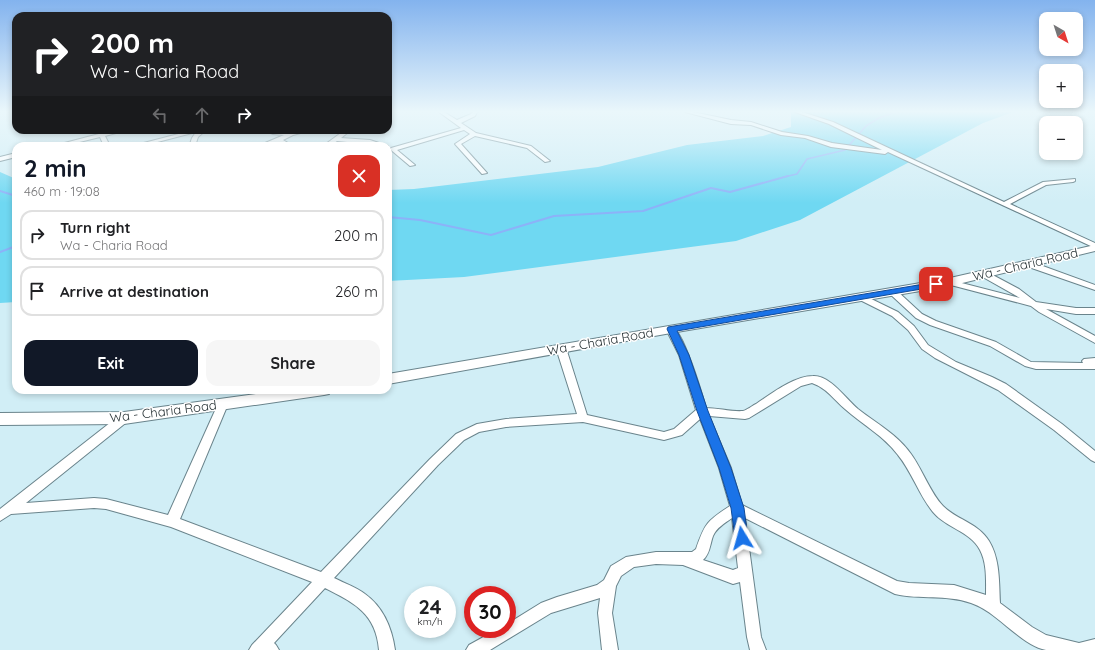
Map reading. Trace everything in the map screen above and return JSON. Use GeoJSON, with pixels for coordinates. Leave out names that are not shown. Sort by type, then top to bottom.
{"type":"FeatureCollection","features":[{"type":"Feature","properties":{"kind":"street"},"geometry":{"type":"LineString","coordinates":[[392,148],[412,142]]}},
{"type":"Feature","properties":{"kind":"street"},"geometry":{"type":"LineString","coordinates":[[461,142],[458,144],[484,173]]}},
{"type":"Feature","properties":{"kind":"street"},"geometry":{"type":"LineString","coordinates":[[509,142],[529,147],[547,161]]}},
{"type":"Feature","properties":{"kind":"street"},"geometry":{"type":"LineString","coordinates":[[825,142],[838,146],[893,153]]}},
{"type":"Feature","properties":{"kind":"street"},"geometry":{"type":"LineString","coordinates":[[871,142],[1095,247]]}},
{"type":"Feature","properties":{"kind":"street"},"geometry":{"type":"LineString","coordinates":[[392,149],[412,165]]}},
{"type":"Feature","properties":{"kind":"street"},"geometry":{"type":"LineString","coordinates":[[0,159],[12,156]]}},
{"type":"Feature","properties":{"kind":"street"},"geometry":{"type":"LineString","coordinates":[[1005,204],[1045,184],[1073,180]]}},
{"type":"Feature","properties":{"kind":"street","name":"Wa - Charia Road"},"geometry":{"type":"LineString","coordinates":[[392,378],[950,282],[1095,247]]}},
{"type":"Feature","properties":{"kind":"street"},"geometry":{"type":"LineString","coordinates":[[1026,263],[1071,278],[1095,288]]}},
{"type":"Feature","properties":{"kind":"street"},"geometry":{"type":"LineString","coordinates":[[984,274],[1016,291],[1034,304],[1095,340]]}},
{"type":"Feature","properties":{"kind":"street"},"geometry":{"type":"LineString","coordinates":[[950,282],[1034,304],[1095,311]]}},
{"type":"Feature","properties":{"kind":"street"},"geometry":{"type":"LineString","coordinates":[[894,292],[919,316],[933,323],[993,344],[1028,364],[1036,366],[1093,366],[1087,361],[1095,361]]}},
{"type":"Feature","properties":{"kind":"street"},"geometry":{"type":"LineString","coordinates":[[861,297],[895,314],[911,328],[926,346],[938,356],[1002,387],[1058,427],[1095,457]]}},
{"type":"Feature","properties":{"kind":"street"},"geometry":{"type":"LineString","coordinates":[[671,329],[684,355],[702,411],[725,468],[738,508],[754,637],[758,650]]}},
{"type":"Feature","properties":{"kind":"street"},"geometry":{"type":"LineString","coordinates":[[561,348],[583,418]]}},
{"type":"Feature","properties":{"kind":"street"},"geometry":{"type":"LineString","coordinates":[[263,648],[434,462],[460,437],[477,428],[506,423],[583,418],[664,436],[678,432],[702,411],[745,415],[806,380],[813,379],[832,388],[847,405],[882,431],[895,443],[908,460],[930,498],[942,514],[971,531],[981,539],[986,546],[990,557],[993,606]]}},
{"type":"Feature","properties":{"kind":"street","name":"Wa - Charia Road"},"geometry":{"type":"LineString","coordinates":[[0,419],[124,418],[295,394]]}},
{"type":"Feature","properties":{"kind":"street"},"geometry":{"type":"LineString","coordinates":[[172,522],[223,404]]}},
{"type":"Feature","properties":{"kind":"street"},"geometry":{"type":"LineString","coordinates":[[5,513],[124,418]]}},
{"type":"Feature","properties":{"kind":"street"},"geometry":{"type":"LineString","coordinates":[[5,513],[94,503],[110,505],[172,522],[324,580],[359,598],[372,610],[380,622],[386,640],[387,650]]}},
{"type":"Feature","properties":{"kind":"street"},"geometry":{"type":"LineString","coordinates":[[610,650],[605,613],[609,585],[616,571],[631,561],[656,558],[697,558],[702,554],[706,537],[712,527],[738,508]]}},
{"type":"Feature","properties":{"kind":"street"},"geometry":{"type":"LineString","coordinates":[[738,508],[895,587],[908,591],[950,591],[964,593],[993,606],[1034,637],[1059,647],[1079,650],[1095,647]]}},
{"type":"Feature","properties":{"kind":"street"},"geometry":{"type":"LineString","coordinates":[[683,559],[733,577],[741,575],[746,569]]}},
{"type":"Feature","properties":{"kind":"street"},"geometry":{"type":"LineString","coordinates":[[474,650],[546,608],[559,602],[590,596],[600,592],[609,585]]}},
{"type":"Feature","properties":{"kind":"shaded area"},"geometry":{"type":"Polygon","coordinates":[[[710,142],[947,142],[800,220],[736,241],[464,277],[392,281],[392,190],[414,189],[598,167],[687,145],[710,142]]]}},
{"type":"Feature","properties":{"kind":"shaded area"},"geometry":{"type":"Polygon","coordinates":[[[0,172],[12,177],[12,302],[0,303],[0,172]]]}},
{"type":"Feature","properties":{"kind":"waterway"},"geometry":{"type":"LineString","coordinates":[[786,176],[797,174],[807,159],[845,150],[852,142]]}},
{"type":"Feature","properties":{"kind":"waterway"},"geometry":{"type":"LineString","coordinates":[[392,217],[420,220],[491,235],[554,216],[643,211],[711,188],[730,192],[786,176]]}},
{"type":"Feature","properties":{"kind":"waterway"},"geometry":{"type":"LineString","coordinates":[[0,191],[12,195]]}},
{"type":"Feature","properties":{"kind":"waterway"},"geometry":{"type":"LineString","coordinates":[[0,252],[12,248]]}},
{"type":"Feature","properties":{"kind":"route"},"geometry":{"type":"LineString","coordinates":[[742,538],[738,508],[725,468],[702,411],[684,355],[671,329],[936,284]]}}]}
